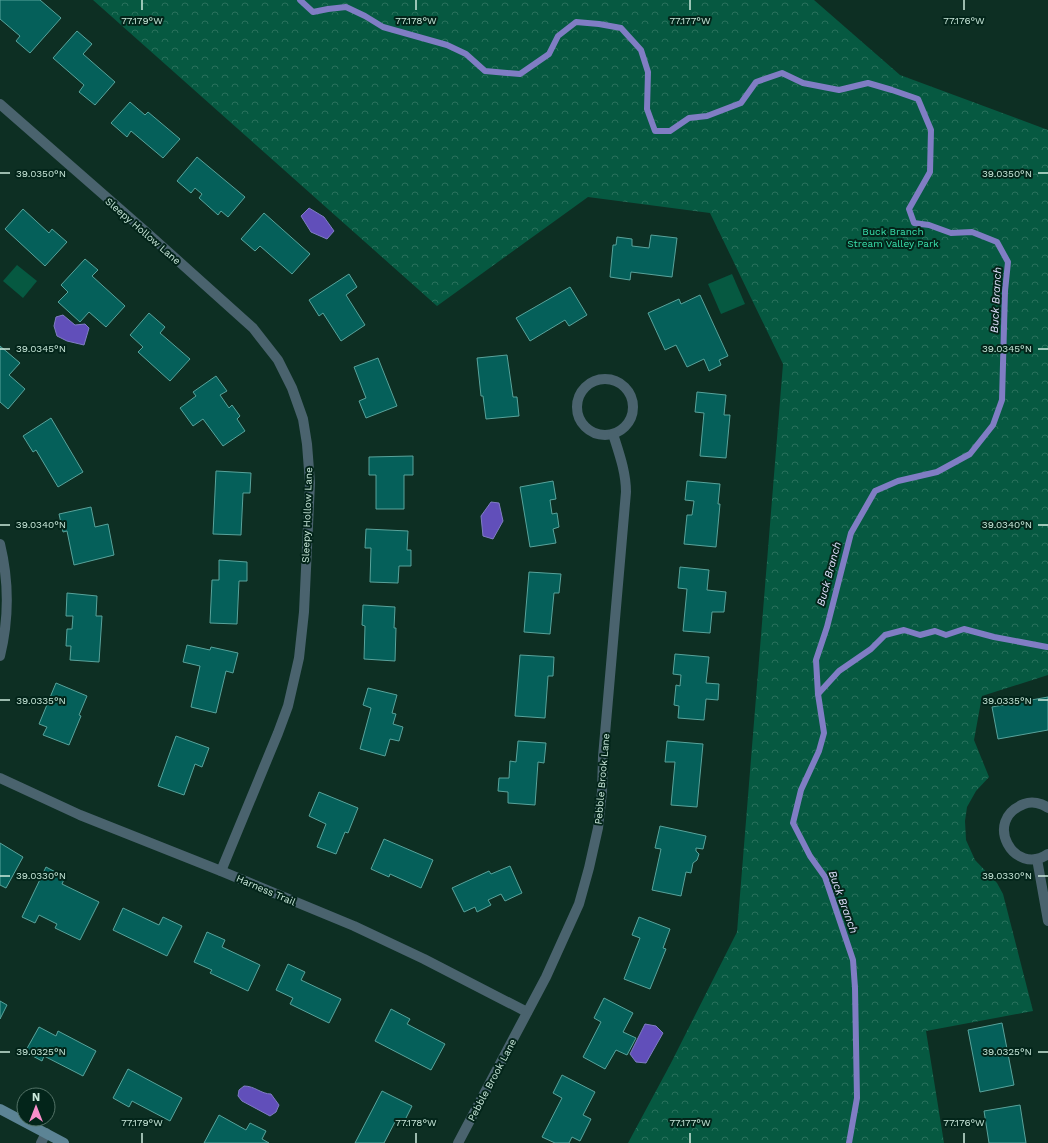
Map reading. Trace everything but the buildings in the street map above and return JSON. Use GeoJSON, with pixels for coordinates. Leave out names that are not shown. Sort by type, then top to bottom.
{"type":"FeatureCollection","features":[{"type":"Feature","properties":{"kind":"street","name":"Sleepy Hollow Lane"},"geometry":{"type":"LineString","coordinates":[[0,104],[253,328],[278,360],[292,388],[303,419],[308,451],[310,483],[304,612],[299,658],[288,706],[221,871]]}},
{"type":"Feature","properties":{"kind":"street"},"geometry":{"type":"LineString","coordinates":[[608,379],[619,382],[627,389],[633,399],[633,410],[630,420],[623,429],[613,434],[602,435],[592,431],[580,421],[578,415],[578,404],[581,393],[588,385],[598,380],[608,379]]}},
{"type":"Feature","properties":{"kind":"street","name":"Pebble Brook Lane"},"geometry":{"type":"LineString","coordinates":[[458,1143],[546,977],[579,904],[598,828],[626,492],[623,466],[613,434]]}},
{"type":"Feature","properties":{"kind":"street"},"geometry":{"type":"LineString","coordinates":[[0,544],[4,561],[7,598],[6,618],[0,656]]}},
{"type":"Feature","properties":{"kind":"street","name":"Harness Trail"},"geometry":{"type":"LineString","coordinates":[[0,778],[80,815],[221,871],[368,933],[424,959],[527,1012]]}},
{"type":"Feature","properties":{"kind":"street"},"geometry":{"type":"LineString","coordinates":[[1048,808],[1037,803],[1027,803],[1018,807],[1010,813],[1005,821],[1004,831],[1005,841],[1010,849],[1018,856],[1027,859],[1037,859],[1048,854]]}},
{"type":"Feature","properties":{"kind":"street"},"geometry":{"type":"LineString","coordinates":[[1037,859],[1048,921]]}},
{"type":"Feature","properties":{"kind":"street"},"geometry":{"type":"LineString","coordinates":[[0,1109],[64,1143]]}},
{"type":"Feature","properties":{"kind":"street"},"geometry":{"type":"LineString","coordinates":[[41,1143],[46,1133]]}},
{"type":"Feature","properties":{"kind":"green space","name":"Buck Branch Stream Valley Park"},"geometry":{"type":"Polygon","coordinates":[[[93,0],[814,0],[900,75],[1048,130],[1048,675],[982,696],[974,740],[989,777],[976,791],[967,807],[965,821],[966,840],[975,860],[997,883],[1003,894],[1033,1011],[926,1031],[944,1143],[628,1143],[671,1063],[737,932],[783,364],[710,213],[588,197],[437,306],[93,0]]]}},
{"type":"Feature","properties":{"kind":"green space"},"geometry":{"type":"Polygon","coordinates":[[[17,265],[37,281],[23,298],[3,281],[17,265]]]}},
{"type":"Feature","properties":{"kind":"green space"},"geometry":{"type":"Polygon","coordinates":[[[732,274],[745,304],[721,314],[708,284],[732,274]]]}},
{"type":"Feature","properties":{"kind":"shaded area"},"geometry":{"type":"Polygon","coordinates":[[[309,208],[324,217],[334,231],[327,239],[311,232],[301,216],[309,208]]]}},
{"type":"Feature","properties":{"kind":"shaded area"},"geometry":{"type":"Polygon","coordinates":[[[63,315],[75,325],[85,324],[89,328],[84,345],[67,341],[57,336],[54,326],[56,317],[63,315]]]}},
{"type":"Feature","properties":{"kind":"shaded area"},"geometry":{"type":"Polygon","coordinates":[[[491,502],[499,503],[503,521],[493,539],[483,536],[481,516],[491,502]]]}},
{"type":"Feature","properties":{"kind":"shaded area"},"geometry":{"type":"Polygon","coordinates":[[[645,1024],[656,1026],[663,1033],[646,1063],[636,1062],[630,1054],[645,1024]]]}},
{"type":"Feature","properties":{"kind":"shaded area"},"geometry":{"type":"Polygon","coordinates":[[[244,1086],[271,1094],[279,1105],[276,1112],[270,1116],[242,1101],[238,1096],[239,1090],[244,1086]]]}},
{"type":"Feature","properties":{"kind":"waterway","name":"Buck Branch"},"geometry":{"type":"LineString","coordinates":[[300,0],[313,12],[346,7],[383,27],[447,45],[466,54],[485,71],[520,74],[549,54],[558,36],[576,22],[621,28],[641,50],[648,72],[647,109],[655,131],[670,131],[689,118],[707,116],[741,103],[756,82],[782,73],[803,83],[839,90],[868,83],[918,99],[931,130],[930,172],[909,209],[914,223],[929,225],[951,233],[972,232],[997,242],[1008,262],[1005,291],[1002,400],[993,425],[970,454],[937,472],[898,481],[875,491],[851,533],[827,627],[816,660],[818,694],[824,733],[819,751],[801,790],[793,823],[810,856],[825,877],[853,960],[857,1098],[849,1143]]}},
{"type":"Feature","properties":{"kind":"waterway"},"geometry":{"type":"LineString","coordinates":[[818,694],[839,671],[871,649],[885,635],[904,630],[920,635],[935,631],[946,635],[964,629],[994,637],[1047,647]]}}]}
